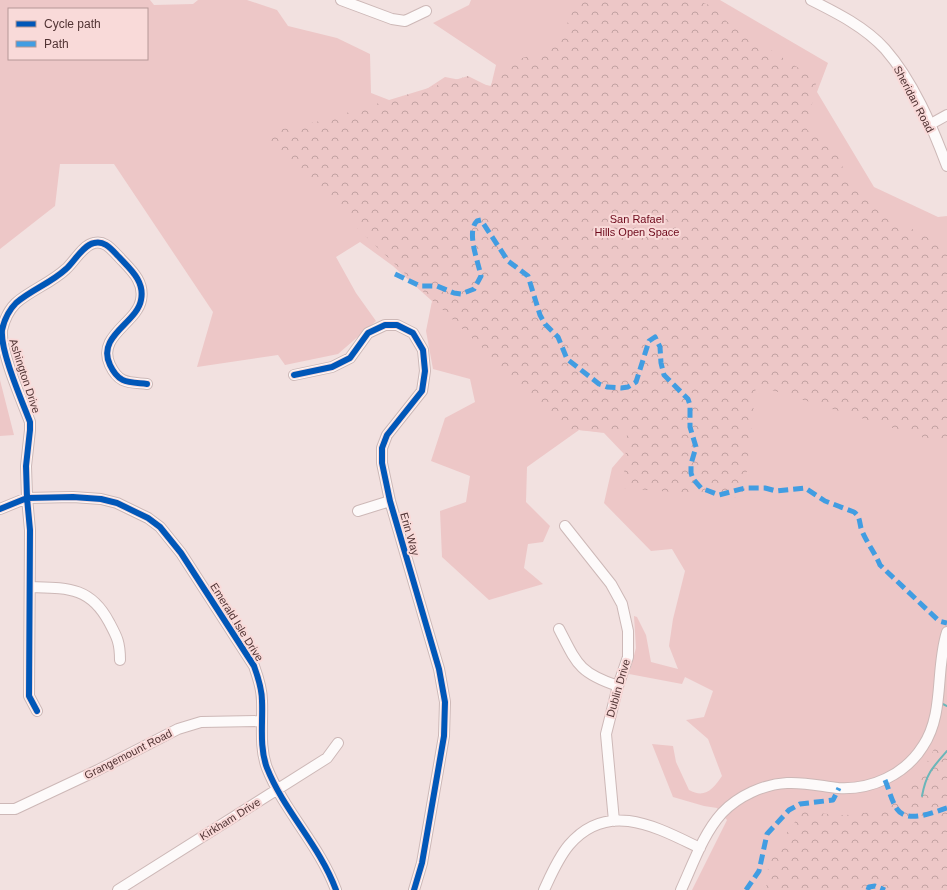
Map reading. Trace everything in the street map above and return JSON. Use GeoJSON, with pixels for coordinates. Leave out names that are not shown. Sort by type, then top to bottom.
{"type":"FeatureCollection","features":[{"type":"Feature","properties":{"kind":"street"},"geometry":{"type":"LineString","coordinates":[[341,0],[392,19],[405,21],[426,11]]}},
{"type":"Feature","properties":{"kind":"street","name":"Sheridan Road"},"geometry":{"type":"LineString","coordinates":[[811,0],[844,17],[884,48],[900,68],[929,125],[947,166]]}},
{"type":"Feature","properties":{"kind":"street"},"geometry":{"type":"LineString","coordinates":[[929,125],[947,115]]}},
{"type":"Feature","properties":{"kind":"street","name":"Ashington Drive"},"geometry":{"type":"LineString","coordinates":[[37,712],[29,696],[30,530],[26,466],[30,422],[1,344],[2,330],[7,315],[15,304],[58,277],[85,248],[92,243],[99,242],[107,245],[138,277],[141,290],[141,302],[133,315],[113,336],[109,346],[108,360],[114,374],[124,381],[147,384]]}},
{"type":"Feature","properties":{"kind":"street","name":"Erin Way"},"geometry":{"type":"LineString","coordinates":[[294,375],[332,367],[350,358],[368,333],[385,325],[397,325],[413,333],[423,350],[425,371],[422,391],[388,435],[382,448],[382,463],[390,501],[439,669],[445,702],[444,736],[422,863],[414,890]]}},
{"type":"Feature","properties":{"kind":"street","name":"Emerald Isle Drive"},"geometry":{"type":"LineString","coordinates":[[0,509],[27,498],[73,497],[101,499],[117,503],[148,518],[160,527],[181,553],[254,666],[261,686],[264,758],[278,790],[321,859],[336,890]]}},
{"type":"Feature","properties":{"kind":"street"},"geometry":{"type":"LineString","coordinates":[[358,511],[390,501]]}},
{"type":"Feature","properties":{"kind":"street","name":"Dublin Drive"},"geometry":{"type":"LineString","coordinates":[[565,526],[611,584],[622,604],[628,631],[628,658],[606,727],[605,741],[614,821]]}},
{"type":"Feature","properties":{"kind":"street"},"geometry":{"type":"LineString","coordinates":[[30,587],[66,588],[80,592],[92,599],[103,610],[120,644],[120,660]]}},
{"type":"Feature","properties":{"kind":"street"},"geometry":{"type":"LineString","coordinates":[[559,629],[577,663],[596,679],[618,686]]}},
{"type":"Feature","properties":{"kind":"street"},"geometry":{"type":"LineString","coordinates":[[681,890],[706,835],[722,813],[741,798],[760,788],[786,783],[839,788],[866,786],[885,780],[912,761],[924,746],[934,723],[941,654],[947,632]]}},
{"type":"Feature","properties":{"kind":"street","name":"Grangemount Road"},"geometry":{"type":"LineString","coordinates":[[0,809],[15,808],[98,770],[178,729],[201,722],[262,721]]}},
{"type":"Feature","properties":{"kind":"street","name":"Kirkham Drive"},"geometry":{"type":"LineString","coordinates":[[118,890],[327,758],[338,743]]}},
{"type":"Feature","properties":{"kind":"street"},"geometry":{"type":"LineString","coordinates":[[544,890],[561,856],[569,844],[589,829],[614,821],[630,820],[650,825],[700,848]]}},
{"type":"Feature","properties":{"kind":"green space"},"geometry":{"type":"Polygon","coordinates":[[[0,0],[150,0],[154,5],[193,4],[198,0],[247,0],[277,10],[288,26],[337,38],[370,54],[371,93],[402,105],[445,77],[491,86],[496,65],[433,23],[469,5],[471,0],[720,0],[828,63],[817,92],[874,187],[938,217],[947,216],[947,890],[692,890],[727,820],[717,808],[704,806],[673,797],[652,744],[673,746],[676,762],[689,790],[695,793],[704,793],[712,789],[722,776],[708,739],[686,720],[704,717],[713,691],[685,677],[682,684],[629,674],[636,648],[634,616],[637,617],[646,635],[651,662],[678,669],[669,646],[673,619],[685,571],[672,549],[651,551],[604,503],[612,468],[624,454],[604,433],[579,430],[527,467],[526,502],[550,526],[543,542],[528,544],[524,568],[543,584],[489,600],[442,557],[440,511],[466,502],[470,476],[431,461],[445,418],[475,402],[470,379],[433,369],[426,331],[432,301],[393,266],[360,242],[336,257],[356,293],[376,321],[338,354],[285,365],[278,355],[197,367],[213,312],[114,164],[60,164],[55,206],[0,249],[0,0]]]}},
{"type":"Feature","properties":{"kind":"green space","name":"San Rafael Hills Open Space"},"geometry":{"type":"Polygon","coordinates":[[[577,0],[695,0],[729,12],[726,21],[811,76],[817,78],[807,130],[835,143],[847,181],[877,210],[947,248],[947,445],[756,385],[744,498],[623,488],[627,434],[567,429],[259,134],[320,121],[468,76],[490,87],[501,65],[558,46],[577,0]]]}},
{"type":"Feature","properties":{"kind":"green space"},"geometry":{"type":"Polygon","coordinates":[[[0,380],[14,435],[0,436],[0,380]]]}},
{"type":"Feature","properties":{"kind":"green space"},"geometry":{"type":"Polygon","coordinates":[[[947,744],[947,890],[766,890],[769,857],[803,811],[833,815],[859,814],[874,810],[887,804],[910,785],[928,761],[935,747],[947,744]]]}},
{"type":"Feature","properties":{"kind":"waterway"},"geometry":{"type":"LineString","coordinates":[[941,703],[947,706]]}},
{"type":"Feature","properties":{"kind":"waterway"},"geometry":{"type":"LineString","coordinates":[[922,796],[925,782],[930,772],[947,751]]}},
{"type":"Feature","properties":{"kind":"marked path"},"geometry":{"type":"LineString","coordinates":[[395,274],[420,286],[437,286],[454,293],[461,294],[474,289],[481,276],[474,247],[473,232],[477,221],[481,220],[508,261],[528,276],[540,315],[545,324],[558,337],[567,359],[599,384],[607,387],[621,388],[628,387],[636,382],[649,341],[655,337],[660,347],[661,363],[664,375],[688,399],[690,405],[690,427],[696,447],[691,464],[691,473],[693,479],[701,488],[719,495],[745,488],[765,488],[776,491],[805,488],[825,501],[854,512],[858,516],[864,535],[880,565],[939,621],[947,623]]}},
{"type":"Feature","properties":{"kind":"marked path"},"geometry":{"type":"LineString","coordinates":[[885,780],[895,806],[901,813],[907,816],[921,816],[947,808]]}},
{"type":"Feature","properties":{"kind":"marked path"},"geometry":{"type":"LineString","coordinates":[[746,890],[759,871],[767,834],[789,810],[800,804],[833,800],[839,788]]}},
{"type":"Feature","properties":{"kind":"marked path"},"geometry":{"type":"LineString","coordinates":[[868,890],[869,887],[875,886],[885,890]]}},
{"type":"Feature","properties":{"kind":"cycle path"},"geometry":{"type":"LineString","coordinates":[[37,711],[29,696],[30,530],[26,466],[30,422],[12,376],[4,350],[2,330],[7,316],[16,303],[60,274],[90,244],[98,242],[105,244],[114,251],[136,276],[142,293],[138,308],[113,338],[108,346],[107,355],[113,371],[121,379],[129,382],[147,384]]}},
{"type":"Feature","properties":{"kind":"cycle path"},"geometry":{"type":"LineString","coordinates":[[294,375],[332,367],[350,358],[368,333],[385,325],[397,325],[413,333],[423,350],[425,371],[422,391],[387,435],[382,448],[382,463],[390,501],[439,669],[445,702],[444,736],[422,863],[414,890]]}},
{"type":"Feature","properties":{"kind":"cycle path"},"geometry":{"type":"LineString","coordinates":[[0,509],[27,498],[73,497],[101,499],[117,503],[148,518],[160,527],[181,553],[254,666],[261,692],[262,743],[267,768],[274,784],[321,858],[336,890]]}}]}
